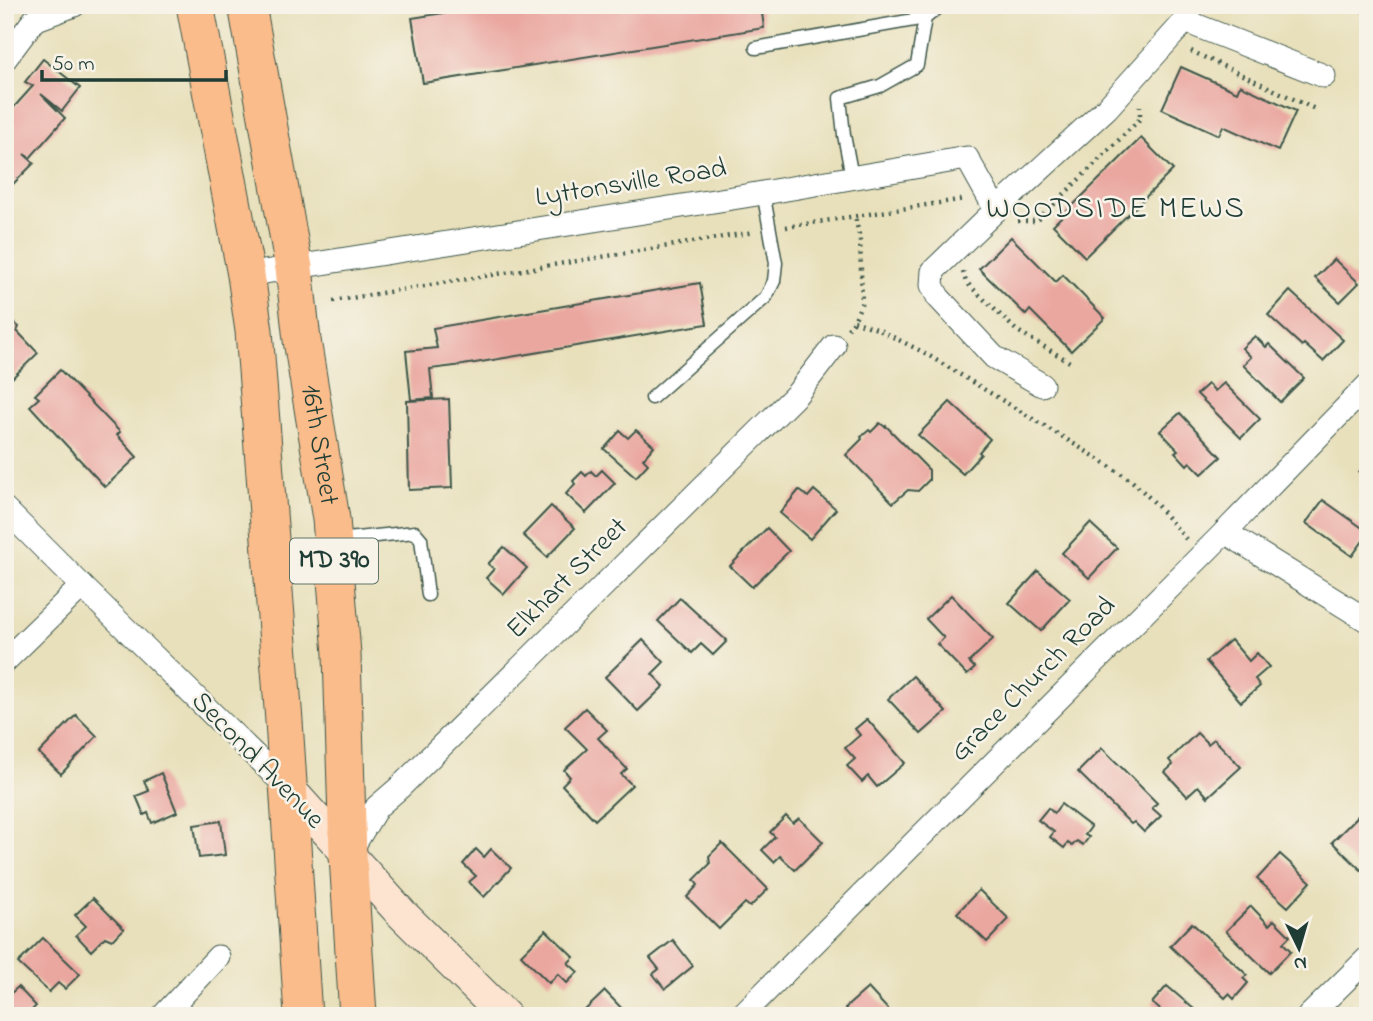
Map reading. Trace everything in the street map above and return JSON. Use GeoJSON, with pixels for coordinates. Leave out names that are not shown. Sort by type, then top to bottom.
{"type":"FeatureCollection","features":[{"type":"Feature","properties":{"kind":"main road","name":"16th Street"},"geometry":{"type":"LineString","coordinates":[[195,5],[246,275],[254,331],[303,1016]]}},
{"type":"Feature","properties":{"kind":"main road","name":"16th Street"},"geometry":{"type":"LineString","coordinates":[[247,5],[294,268],[302,340],[333,540],[342,654],[348,856],[358,1016]]}},
{"type":"Feature","properties":{"kind":"street"},"geometry":{"type":"LineString","coordinates":[[5,59],[34,20],[74,5]]}},
{"type":"Feature","properties":{"kind":"street"},"geometry":{"type":"LineString","coordinates":[[1042,385],[994,357],[938,297],[932,285],[933,271],[1107,108],[1185,21],[1324,76]]}},
{"type":"Feature","properties":{"kind":"street","name":"Lyttonsville Road"},"geometry":{"type":"LineString","coordinates":[[246,275],[967,158],[996,210]]}},
{"type":"Feature","properties":{"kind":"street","name":"Elkhart Street"},"geometry":{"type":"LineString","coordinates":[[348,856],[377,807],[797,394],[834,346]]}},
{"type":"Feature","properties":{"kind":"street","name":"Grace Church Road"},"geometry":{"type":"LineString","coordinates":[[741,1016],[1225,532],[1368,385]]}},
{"type":"Feature","properties":{"kind":"street","name":"Second Avenue"},"geometry":{"type":"LineString","coordinates":[[5,509],[288,788],[401,913],[505,1016]]}},
{"type":"Feature","properties":{"kind":"street"},"geometry":{"type":"LineString","coordinates":[[1225,532],[1368,621]]}},
{"type":"Feature","properties":{"kind":"street"},"geometry":{"type":"LineString","coordinates":[[5,661],[82,586]]}},
{"type":"Feature","properties":{"kind":"street"},"geometry":{"type":"LineString","coordinates":[[163,1016],[218,957]]}},
{"type":"Feature","properties":{"kind":"street"},"geometry":{"type":"LineString","coordinates":[[1309,1016],[1368,958]]}},
{"type":"Feature","properties":{"kind":"lane"},"geometry":{"type":"LineString","coordinates":[[756,48],[925,18],[942,5]]}},
{"type":"Feature","properties":{"kind":"lane"},"geometry":{"type":"LineString","coordinates":[[852,177],[844,135],[841,98],[880,86],[917,65],[925,18]]}},
{"type":"Feature","properties":{"kind":"lane"},"geometry":{"type":"LineString","coordinates":[[652,398],[766,297],[774,281],[776,263],[763,192]]}},
{"type":"Feature","properties":{"kind":"lane"},"geometry":{"type":"LineString","coordinates":[[333,540],[415,533],[421,538],[428,595]]}},
{"type":"Feature","properties":{"kind":"path"},"geometry":{"type":"LineString","coordinates":[[1183,48],[1315,109]]}},
{"type":"Feature","properties":{"kind":"path"},"geometry":{"type":"LineString","coordinates":[[333,301],[975,197],[996,210],[1004,222],[1037,220],[1140,119],[1140,100]]}},
{"type":"Feature","properties":{"kind":"path"},"geometry":{"type":"LineString","coordinates":[[834,346],[854,321],[862,302],[860,239],[855,216]]}},
{"type":"Feature","properties":{"kind":"path"},"geometry":{"type":"LineString","coordinates":[[961,264],[966,282],[1016,330],[1073,364]]}},
{"type":"Feature","properties":{"kind":"path"},"geometry":{"type":"LineString","coordinates":[[854,321],[877,329],[923,352],[1132,481],[1189,542]]}},
{"type":"Feature","properties":{"kind":"building"},"geometry":{"type":"Polygon","coordinates":[[[493,5],[761,5],[764,28],[423,83],[412,18],[493,5]]]}},
{"type":"Feature","properties":{"kind":"building"},"geometry":{"type":"Polygon","coordinates":[[[43,59],[80,88],[62,111],[41,94],[65,118],[30,158],[24,154],[34,163],[12,185],[5,178],[5,117],[33,86],[25,82],[43,59]]]}},
{"type":"Feature","properties":{"kind":"building"},"geometry":{"type":"Polygon","coordinates":[[[1181,67],[1237,92],[1240,85],[1296,111],[1278,151],[1223,126],[1219,135],[1162,109],[1181,67]]]}},
{"type":"Feature","properties":{"kind":"building"},"geometry":{"type":"Polygon","coordinates":[[[1141,138],[1173,170],[1085,257],[1053,225],[1141,138]]]}},
{"type":"Feature","properties":{"kind":"building"},"geometry":{"type":"Polygon","coordinates":[[[1011,237],[1056,282],[1063,275],[1105,318],[1071,351],[1030,310],[1026,315],[979,269],[1011,237]]]}},
{"type":"Feature","properties":{"kind":"building"},"geometry":{"type":"Polygon","coordinates":[[[1334,259],[1359,283],[1340,302],[1315,278],[1334,259]]]}},
{"type":"Feature","properties":{"kind":"building"},"geometry":{"type":"Polygon","coordinates":[[[700,283],[707,324],[430,369],[433,398],[411,400],[406,351],[437,348],[433,328],[700,283]]]}},
{"type":"Feature","properties":{"kind":"building"},"geometry":{"type":"Polygon","coordinates":[[[1290,291],[1343,340],[1323,361],[1268,315],[1290,291]]]}},
{"type":"Feature","properties":{"kind":"building"},"geometry":{"type":"Polygon","coordinates":[[[5,315],[19,327],[17,331],[38,353],[5,385],[5,315]]]}},
{"type":"Feature","properties":{"kind":"building"},"geometry":{"type":"Polygon","coordinates":[[[1255,336],[1266,347],[1269,344],[1304,378],[1280,402],[1243,365],[1251,357],[1242,348],[1255,336]]]}},
{"type":"Feature","properties":{"kind":"building"},"geometry":{"type":"Polygon","coordinates":[[[60,370],[120,432],[117,435],[137,457],[105,487],[30,406],[39,398],[35,395],[60,370]]]}},
{"type":"Feature","properties":{"kind":"building"},"geometry":{"type":"Polygon","coordinates":[[[1224,383],[1260,419],[1241,438],[1197,394],[1208,384],[1215,391],[1224,383]]]}},
{"type":"Feature","properties":{"kind":"building"},"geometry":{"type":"Polygon","coordinates":[[[449,399],[452,488],[409,490],[407,401],[449,399]]]}},
{"type":"Feature","properties":{"kind":"building"},"geometry":{"type":"Polygon","coordinates":[[[950,402],[990,439],[963,474],[918,435],[950,402]]]}},
{"type":"Feature","properties":{"kind":"building"},"geometry":{"type":"Polygon","coordinates":[[[1180,413],[1221,457],[1202,474],[1190,462],[1187,465],[1175,452],[1178,450],[1160,431],[1180,413]]]}},
{"type":"Feature","properties":{"kind":"building"},"geometry":{"type":"Polygon","coordinates":[[[880,423],[929,470],[929,480],[918,491],[908,490],[893,503],[846,455],[861,437],[880,423]]]}},
{"type":"Feature","properties":{"kind":"building"},"geometry":{"type":"Polygon","coordinates":[[[636,430],[654,446],[643,459],[648,464],[636,477],[604,449],[620,431],[628,438],[636,430]]]}},
{"type":"Feature","properties":{"kind":"building"},"geometry":{"type":"Polygon","coordinates":[[[1368,462],[1368,480],[1359,472],[1368,462]]]}},
{"type":"Feature","properties":{"kind":"building"},"geometry":{"type":"Polygon","coordinates":[[[602,470],[615,483],[586,513],[566,494],[582,472],[586,476],[591,471],[596,476],[602,470]]]}},
{"type":"Feature","properties":{"kind":"building"},"geometry":{"type":"Polygon","coordinates":[[[799,490],[808,497],[814,490],[836,509],[810,539],[780,513],[799,490]]]}},
{"type":"Feature","properties":{"kind":"building"},"geometry":{"type":"Polygon","coordinates":[[[1323,500],[1368,532],[1352,556],[1306,523],[1323,500]]]}},
{"type":"Feature","properties":{"kind":"building"},"geometry":{"type":"Polygon","coordinates":[[[551,506],[575,528],[547,557],[523,535],[551,506]]]}},
{"type":"Feature","properties":{"kind":"building"},"geometry":{"type":"Polygon","coordinates":[[[1090,523],[1117,548],[1089,578],[1062,553],[1090,523]]]}},
{"type":"Feature","properties":{"kind":"building"},"geometry":{"type":"Polygon","coordinates":[[[767,528],[789,551],[752,587],[730,566],[767,528]]]}},
{"type":"Feature","properties":{"kind":"building"},"geometry":{"type":"Polygon","coordinates":[[[504,547],[527,568],[504,594],[486,578],[494,569],[488,564],[504,547]]]}},
{"type":"Feature","properties":{"kind":"building"},"geometry":{"type":"Polygon","coordinates":[[[1038,571],[1070,599],[1041,631],[1009,603],[1038,571]]]}},
{"type":"Feature","properties":{"kind":"building"},"geometry":{"type":"Polygon","coordinates":[[[951,595],[993,639],[969,662],[975,668],[967,675],[937,644],[944,638],[926,619],[951,595]]]}},
{"type":"Feature","properties":{"kind":"building"},"geometry":{"type":"Polygon","coordinates":[[[680,598],[727,641],[713,655],[701,644],[692,653],[658,621],[680,598]]]}},
{"type":"Feature","properties":{"kind":"building"},"geometry":{"type":"Polygon","coordinates":[[[643,640],[664,662],[652,674],[664,686],[638,711],[605,677],[643,640]]]}},
{"type":"Feature","properties":{"kind":"building"},"geometry":{"type":"Polygon","coordinates":[[[1231,640],[1249,661],[1257,653],[1269,667],[1255,679],[1260,686],[1241,702],[1206,661],[1231,640]]]}},
{"type":"Feature","properties":{"kind":"building"},"geometry":{"type":"Polygon","coordinates":[[[913,676],[946,712],[921,734],[888,699],[913,676]]]}},
{"type":"Feature","properties":{"kind":"building"},"geometry":{"type":"Polygon","coordinates":[[[585,708],[607,730],[598,738],[627,769],[621,774],[632,785],[595,820],[562,785],[570,777],[564,770],[587,749],[565,727],[585,708]]]}},
{"type":"Feature","properties":{"kind":"building"},"geometry":{"type":"Polygon","coordinates":[[[76,715],[97,736],[61,774],[39,753],[76,715]]]}},
{"type":"Feature","properties":{"kind":"building"},"geometry":{"type":"Polygon","coordinates":[[[867,719],[905,763],[877,787],[868,776],[862,782],[847,766],[855,759],[845,748],[860,735],[855,729],[867,719]]]}},
{"type":"Feature","properties":{"kind":"building"},"geometry":{"type":"Polygon","coordinates":[[[1197,733],[1208,744],[1214,739],[1241,767],[1208,797],[1198,786],[1187,796],[1165,772],[1173,765],[1169,760],[1197,733]]]}},
{"type":"Feature","properties":{"kind":"building"},"geometry":{"type":"Polygon","coordinates":[[[1102,748],[1157,803],[1152,808],[1161,816],[1144,832],[1134,822],[1131,824],[1078,772],[1102,748]]]}},
{"type":"Feature","properties":{"kind":"building"},"geometry":{"type":"Polygon","coordinates":[[[161,773],[177,812],[152,823],[148,813],[144,815],[136,796],[149,791],[144,781],[161,773]]]}},
{"type":"Feature","properties":{"kind":"building"},"geometry":{"type":"Polygon","coordinates":[[[1061,804],[1091,827],[1085,835],[1089,837],[1083,845],[1077,841],[1072,846],[1068,843],[1064,848],[1050,837],[1054,832],[1038,820],[1048,808],[1054,813],[1061,804]]]}},
{"type":"Feature","properties":{"kind":"building"},"geometry":{"type":"Polygon","coordinates":[[[1368,806],[1368,864],[1361,870],[1332,842],[1368,806]]]}},
{"type":"Feature","properties":{"kind":"building"},"geometry":{"type":"Polygon","coordinates":[[[786,816],[793,823],[799,818],[823,842],[795,870],[780,856],[774,862],[762,850],[775,837],[770,832],[786,816]]]}},
{"type":"Feature","properties":{"kind":"building"},"geometry":{"type":"Polygon","coordinates":[[[221,821],[225,855],[199,858],[194,825],[221,821]]]}},
{"type":"Feature","properties":{"kind":"building"},"geometry":{"type":"Polygon","coordinates":[[[722,843],[768,889],[750,907],[745,903],[719,929],[687,897],[698,885],[694,880],[710,864],[709,856],[722,843]]]}},
{"type":"Feature","properties":{"kind":"building"},"geometry":{"type":"Polygon","coordinates":[[[476,849],[484,857],[491,849],[511,868],[484,897],[469,882],[476,876],[463,864],[476,849]]]}},
{"type":"Feature","properties":{"kind":"building"},"geometry":{"type":"Polygon","coordinates":[[[1280,854],[1311,882],[1288,907],[1257,879],[1280,854]]]}},
{"type":"Feature","properties":{"kind":"building"},"geometry":{"type":"Polygon","coordinates":[[[979,890],[1009,919],[987,942],[957,913],[979,890]]]}},
{"type":"Feature","properties":{"kind":"building"},"geometry":{"type":"Polygon","coordinates":[[[93,898],[124,929],[112,940],[105,937],[91,951],[76,935],[86,926],[75,915],[93,898]]]}},
{"type":"Feature","properties":{"kind":"building"},"geometry":{"type":"Polygon","coordinates":[[[1251,906],[1269,925],[1274,920],[1290,936],[1283,943],[1291,951],[1269,973],[1226,931],[1251,906]]]}},
{"type":"Feature","properties":{"kind":"building"},"geometry":{"type":"Polygon","coordinates":[[[1192,923],[1247,975],[1243,978],[1248,983],[1234,999],[1229,994],[1225,998],[1170,946],[1192,923]]]}},
{"type":"Feature","properties":{"kind":"building"},"geometry":{"type":"Polygon","coordinates":[[[546,930],[574,957],[568,963],[578,972],[567,983],[558,974],[549,983],[521,955],[546,930]]]}},
{"type":"Feature","properties":{"kind":"building"},"geometry":{"type":"Polygon","coordinates":[[[43,938],[80,974],[65,989],[58,983],[49,992],[18,963],[43,938]]]}},
{"type":"Feature","properties":{"kind":"building"},"geometry":{"type":"Polygon","coordinates":[[[673,940],[693,966],[665,989],[653,974],[659,969],[650,958],[673,940]]]}},
{"type":"Feature","properties":{"kind":"building"},"geometry":{"type":"Polygon","coordinates":[[[1167,986],[1202,1016],[1162,1016],[1164,1013],[1152,1003],[1167,986]]]}},
{"type":"Feature","properties":{"kind":"building"},"geometry":{"type":"Polygon","coordinates":[[[18,987],[36,1006],[26,1016],[5,1016],[5,989],[10,994],[18,987]]]}},
{"type":"Feature","properties":{"kind":"building"},"geometry":{"type":"Polygon","coordinates":[[[868,988],[894,1016],[852,1016],[845,1008],[868,988]]]}},
{"type":"Feature","properties":{"kind":"building"},"geometry":{"type":"Polygon","coordinates":[[[605,991],[629,1016],[585,1016],[582,1013],[605,991]]]}},
{"type":"Feature","properties":{"kind":"railway"},"geometry":{"type":"LineString","coordinates":[[1353,5],[1368,13]]}},
{"type":"Feature","properties":{"kind":"district","name":"WOODSIDE MEWS"},"geometry":{"type":"Point","coordinates":[1116,210]}}]}
